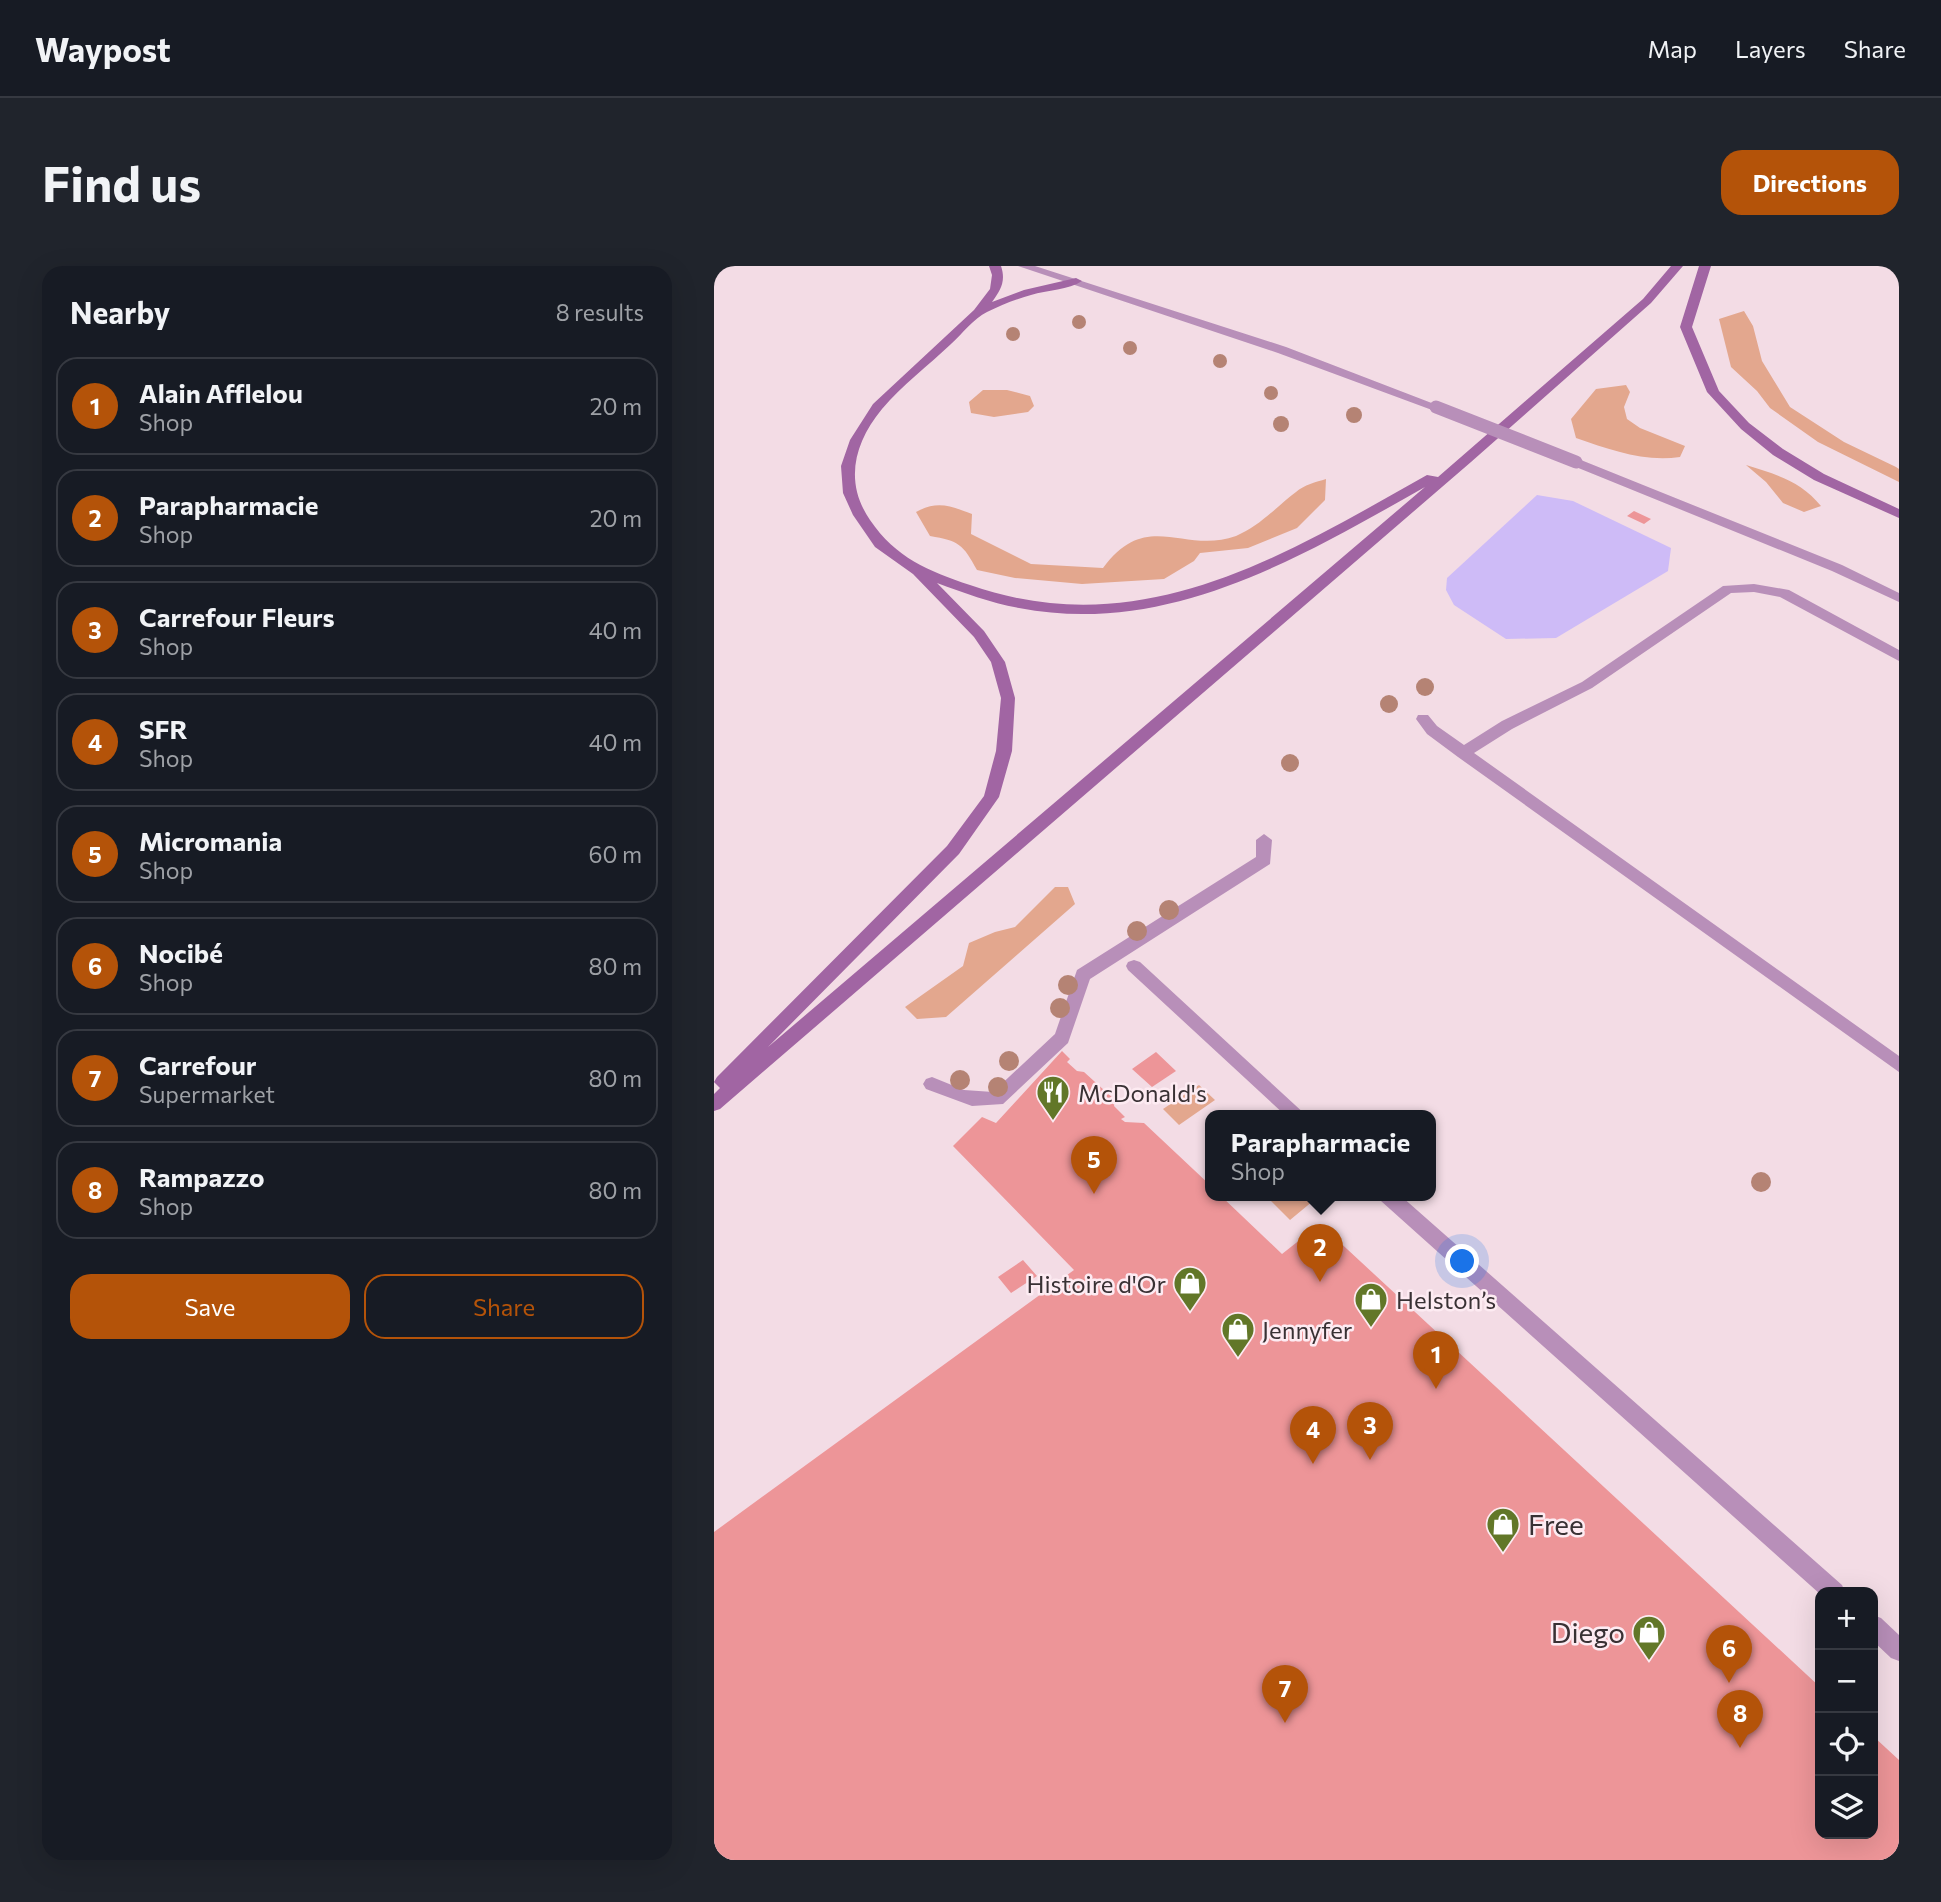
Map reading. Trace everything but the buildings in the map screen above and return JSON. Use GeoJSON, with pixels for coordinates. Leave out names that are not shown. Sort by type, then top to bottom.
{"type":"FeatureCollection","features":[{"type":"Feature","properties":{"kind":"main road"},"geometry":{"type":"LineString","coordinates":[[714,1091],[953,850],[991,797],[1004,751],[1008,698],[998,662],[979,634],[918,571],[880,544],[859,515],[850,493],[847,466],[856,440],[877,407],[978,312],[996,289],[998,275],[995,266]]}},
{"type":"Feature","properties":{"kind":"main road"},"geometry":{"type":"LineString","coordinates":[[714,1104],[1466,459],[1647,301],[1677,266]]}},
{"type":"Feature","properties":{"kind":"main road"},"geometry":{"type":"LineString","coordinates":[[1705,266],[1686,327],[1713,392],[1745,426],[1778,452],[1819,477],[1899,514]]}},
{"type":"Feature","properties":{"kind":"main road"},"geometry":{"type":"LineString","coordinates":[[978,312],[1028,292],[1076,281]]}},
{"type":"Feature","properties":{"kind":"main road"},"geometry":{"type":"LineString","coordinates":[[918,571],[973,591],[1030,606],[1085,610],[1136,607],[1178,600],[1271,567],[1466,459]]}},
{"type":"Feature","properties":{"kind":"street"},"geometry":{"type":"LineString","coordinates":[[1024,266],[1282,350],[1436,407],[1836,568],[1899,598]]}},
{"type":"Feature","properties":{"kind":"street"},"geometry":{"type":"LineString","coordinates":[[1463,753],[1507,725],[1587,685],[1728,589],[1754,588],[1784,593],[1899,656]]}},
{"type":"Feature","properties":{"kind":"street"},"geometry":{"type":"LineString","coordinates":[[1423,719],[1432,730],[1463,753],[1899,1065]]}},
{"type":"Feature","properties":{"kind":"street"},"geometry":{"type":"LineString","coordinates":[[932,1084],[956,1096],[984,1101],[997,1099],[1062,1038],[1083,975],[1264,860],[1264,840]]}},
{"type":"Feature","properties":{"kind":"street"},"geometry":{"type":"LineString","coordinates":[[1134,966],[1291,1110]]}},
{"type":"Feature","properties":{"kind":"street"},"geometry":{"type":"LineString","coordinates":[[1394,1201],[1829,1587]]}},
{"type":"Feature","properties":{"kind":"street"},"geometry":{"type":"LineString","coordinates":[[1878,1631],[1899,1650]]}},
{"type":"Feature","properties":{"kind":"shaded area"},"geometry":{"type":"Polygon","coordinates":[[[1744,311],[1753,326],[1762,361],[1790,407],[1844,442],[1899,469],[1899,482],[1818,442],[1770,408],[1757,391],[1731,367],[1719,319],[1744,311]]]}},
{"type":"Feature","properties":{"kind":"shaded area"},"geometry":{"type":"Polygon","coordinates":[[[1626,385],[1630,392],[1624,407],[1627,419],[1640,428],[1685,446],[1680,457],[1640,456],[1576,438],[1571,419],[1596,389],[1626,385]]]}},
{"type":"Feature","properties":{"kind":"shaded area"},"geometry":{"type":"Polygon","coordinates":[[[983,390],[1007,390],[1030,396],[1034,406],[1028,412],[994,417],[971,413],[969,402],[983,390]]]}},
{"type":"Feature","properties":{"kind":"shaded area"},"geometry":{"type":"Polygon","coordinates":[[[1746,465],[1796,484],[1821,506],[1804,512],[1783,503],[1766,482],[1746,465]]]}},
{"type":"Feature","properties":{"kind":"shaded area"},"geometry":{"type":"Polygon","coordinates":[[[1326,479],[1325,500],[1297,528],[1248,548],[1200,553],[1194,561],[1164,579],[1082,584],[1015,578],[977,570],[959,545],[930,536],[916,512],[938,505],[972,514],[971,534],[1031,564],[1103,568],[1119,550],[1135,540],[1166,537],[1199,541],[1236,536],[1260,522],[1299,490],[1326,479]]]}},
{"type":"Feature","properties":{"kind":"shaded area"},"geometry":{"type":"Polygon","coordinates":[[[1537,495],[1573,501],[1671,548],[1668,571],[1556,638],[1506,639],[1454,605],[1446,590],[1447,578],[1537,495]]]}},
{"type":"Feature","properties":{"kind":"shaded area"},"geometry":{"type":"Polygon","coordinates":[[[1055,887],[1068,887],[1075,904],[946,1017],[917,1019],[905,1007],[963,966],[969,943],[1015,927],[1055,887]]]}},
{"type":"Feature","properties":{"kind":"shaded area"},"geometry":{"type":"Polygon","coordinates":[[[1199,1085],[1215,1100],[1179,1125],[1163,1109],[1199,1085]]]}},
{"type":"Feature","properties":{"kind":"shaded area"},"geometry":{"type":"Polygon","coordinates":[[[1271,1201],[1313,1201],[1290,1220],[1271,1201]]]}},
{"type":"Feature","properties":{"kind":"place","name":"McDonald's"},"geometry":{"type":"Point","coordinates":[1053,1122]}},
{"type":"Feature","properties":{"kind":"place","name":"Micromania"},"geometry":{"type":"Point","coordinates":[1094,1194]}},
{"type":"Feature","properties":{"kind":"place","name":"Parapharmacie"},"geometry":{"type":"Point","coordinates":[1320,1282]}},
{"type":"Feature","properties":{"kind":"place","name":"Histoire d'Or"},"geometry":{"type":"Point","coordinates":[1190,1313]}},
{"type":"Feature","properties":{"kind":"place","name":"Helston’s"},"geometry":{"type":"Point","coordinates":[1371,1329]}},
{"type":"Feature","properties":{"kind":"place","name":"Jennyfer"},"geometry":{"type":"Point","coordinates":[1238,1359]}},
{"type":"Feature","properties":{"kind":"place","name":"Alain Afflelou"},"geometry":{"type":"Point","coordinates":[1436,1389]}},
{"type":"Feature","properties":{"kind":"place","name":"Carrefour Fleurs"},"geometry":{"type":"Point","coordinates":[1370,1460]}},
{"type":"Feature","properties":{"kind":"place","name":"SFR"},"geometry":{"type":"Point","coordinates":[1313,1464]}},
{"type":"Feature","properties":{"kind":"place","name":"Free"},"geometry":{"type":"Point","coordinates":[1503,1554]}},
{"type":"Feature","properties":{"kind":"place","name":"Diego"},"geometry":{"type":"Point","coordinates":[1649,1662]}},
{"type":"Feature","properties":{"kind":"place","name":"Nocibé"},"geometry":{"type":"Point","coordinates":[1729,1683]}},
{"type":"Feature","properties":{"kind":"place","name":"Carrefour"},"geometry":{"type":"Point","coordinates":[1285,1723]}},
{"type":"Feature","properties":{"kind":"place","name":"Rampazzo"},"geometry":{"type":"Point","coordinates":[1740,1748]}}]}
